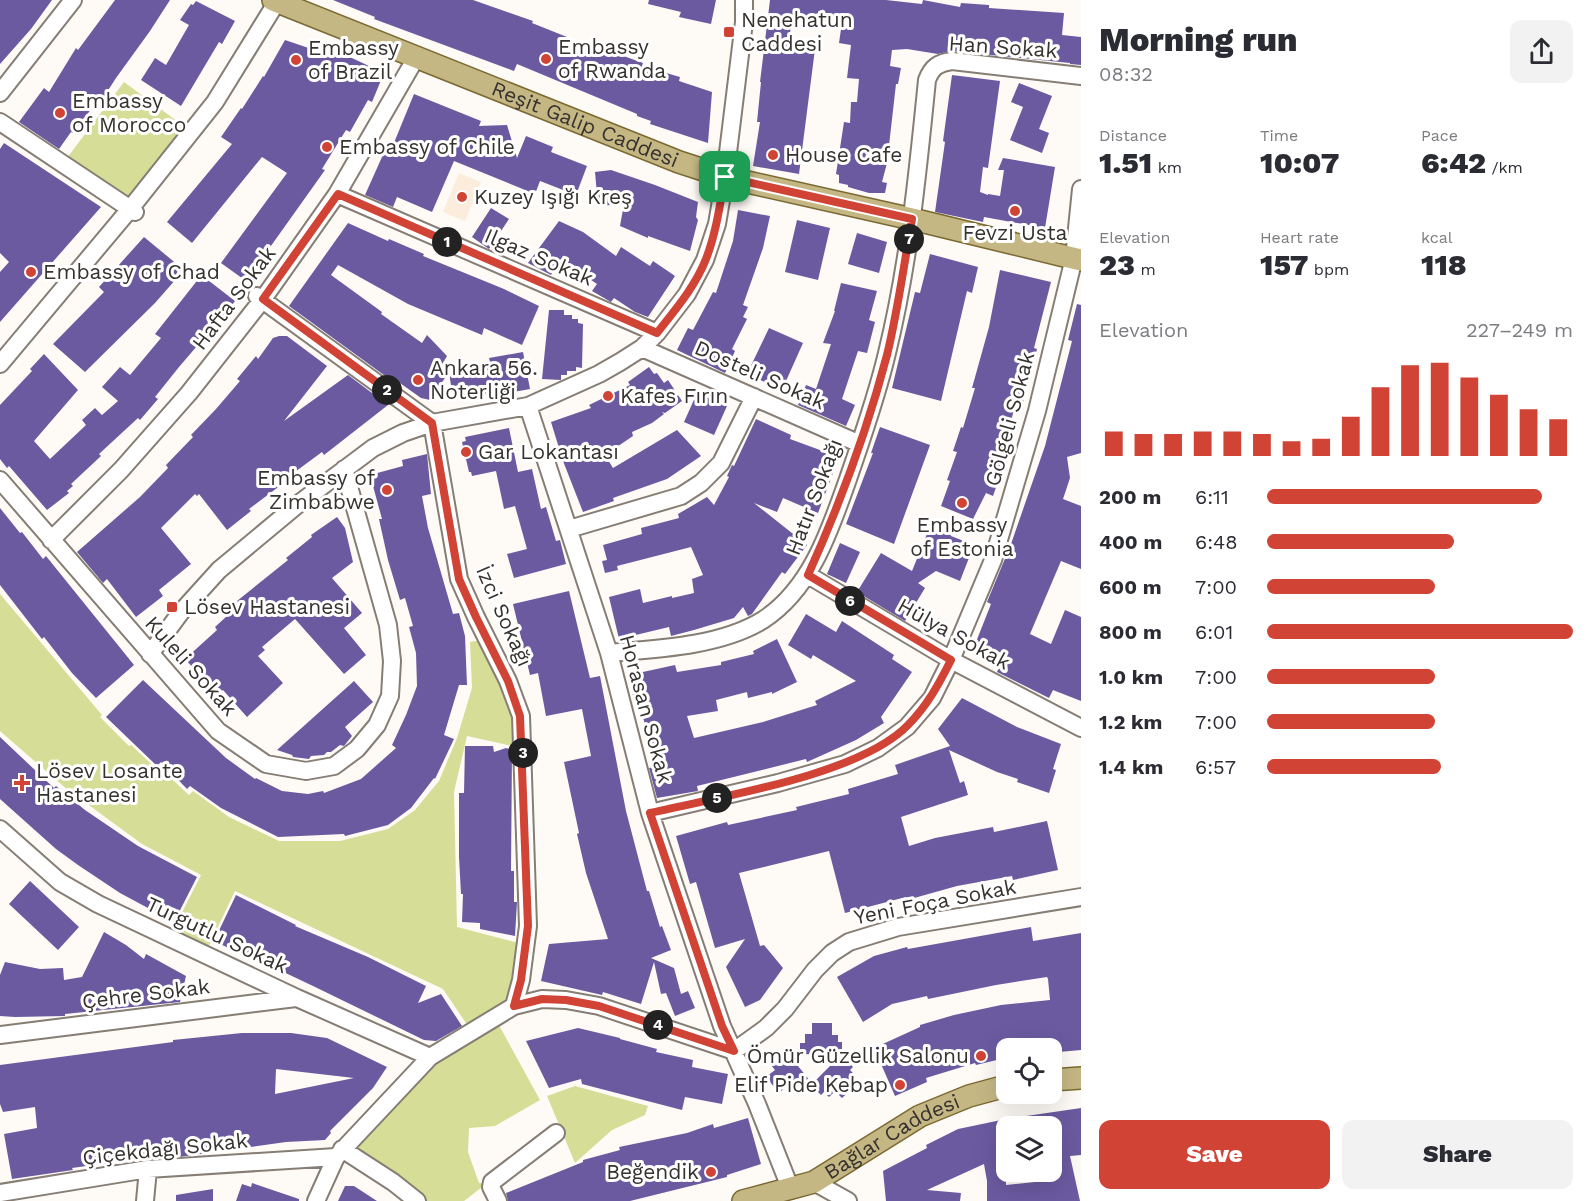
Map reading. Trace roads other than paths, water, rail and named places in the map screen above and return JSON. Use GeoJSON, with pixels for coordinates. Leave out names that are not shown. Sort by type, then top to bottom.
{"type":"FeatureCollection","features":[{"type":"Feature","properties":{"kind":"main road","name":"Reşit Galip Caddesi"},"geometry":{"type":"LineString","coordinates":[[276,1],[679,162],[725,177],[1078,259]]}},
{"type":"Feature","properties":{"kind":"main road"},"geometry":{"type":"LineString","coordinates":[[1062,1079],[1081,1078]]}},
{"type":"Feature","properties":{"kind":"main road","name":"Bağlar Caddesi"},"geometry":{"type":"LineString","coordinates":[[743,1201],[814,1182],[920,1116],[969,1096],[996,1089]]}},
{"type":"Feature","properties":{"kind":"street"},"geometry":{"type":"LineString","coordinates":[[0,93],[73,0]]}},
{"type":"Feature","properties":{"kind":"street"},"geometry":{"type":"LineString","coordinates":[[150,654],[181,612],[219,570],[297,505],[373,448],[403,433],[432,423],[528,406],[599,374],[642,348],[657,333],[687,294],[705,260],[717,224],[744,22],[744,0]]}},
{"type":"Feature","properties":{"kind":"street"},"geometry":{"type":"LineString","coordinates":[[0,364],[132,210],[214,102],[276,1]]}},
{"type":"Feature","properties":{"kind":"street","name":"Hafta Sokak"},"geometry":{"type":"LineString","coordinates":[[51,540],[121,470],[189,393],[338,194],[417,56]]}},
{"type":"Feature","properties":{"kind":"street","name":"Han Sokak"},"geometry":{"type":"LineString","coordinates":[[912,219],[927,80],[932,68],[940,63],[952,61],[1081,76]]}},
{"type":"Feature","properties":{"kind":"street"},"geometry":{"type":"LineString","coordinates":[[0,122],[132,210]]}},
{"type":"Feature","properties":{"kind":"street","name":"Gölgeli Sokak"},"geometry":{"type":"LineString","coordinates":[[650,813],[778,783],[845,764],[878,748],[907,727],[932,699],[993,560],[1037,411],[1078,259],[1081,189]]}},
{"type":"Feature","properties":{"kind":"street","name":"Ilgaz Sokak"},"geometry":{"type":"LineString","coordinates":[[338,194],[657,333]]}},
{"type":"Feature","properties":{"kind":"street","name":"Hatır Sokağı"},"geometry":{"type":"LineString","coordinates":[[609,653],[669,647],[742,631],[764,619],[784,603],[808,575],[836,513],[887,354],[912,219]]}},
{"type":"Feature","properties":{"kind":"street"},"geometry":{"type":"LineString","coordinates":[[260,298],[432,423]]}},
{"type":"Feature","properties":{"kind":"street","name":"Dosteli Sokak"},"geometry":{"type":"LineString","coordinates":[[642,348],[860,444]]}},
{"type":"Feature","properties":{"kind":"street"},"geometry":{"type":"LineString","coordinates":[[569,529],[681,496],[701,483],[721,463],[754,397]]}},
{"type":"Feature","properties":{"kind":"street","name":"Horasan Sokak"},"geometry":{"type":"LineString","coordinates":[[528,406],[609,653],[650,813],[722,1026],[791,1190]]}},
{"type":"Feature","properties":{"kind":"street","name":"İzci Sokağı"},"geometry":{"type":"LineString","coordinates":[[432,423],[459,579],[508,681],[520,716],[528,926],[521,980],[514,1006]]}},
{"type":"Feature","properties":{"kind":"street","name":"Kuleli Sokak"},"geometry":{"type":"LineString","coordinates":[[0,480],[218,731],[266,764],[306,771],[334,766],[357,749],[377,725],[390,696],[392,662],[388,625],[344,470]]}},
{"type":"Feature","properties":{"kind":"street","name":"Hülya Sokak"},"geometry":{"type":"LineString","coordinates":[[808,575],[951,660],[1081,728]]}},
{"type":"Feature","properties":{"kind":"street","name":"Turgutlu Sokak"},"geometry":{"type":"LineString","coordinates":[[0,829],[60,882],[98,904],[297,998],[430,1057]]}},
{"type":"Feature","properties":{"kind":"street","name":"Yeni Foça Sokak"},"geometry":{"type":"LineString","coordinates":[[734,1051],[766,1028],[785,1009],[815,970],[832,953],[849,942],[898,927],[1081,897]]}},
{"type":"Feature","properties":{"kind":"street","name":"Çehre Sokak"},"geometry":{"type":"LineString","coordinates":[[0,1035],[297,998]]}},
{"type":"Feature","properties":{"kind":"street"},"geometry":{"type":"LineString","coordinates":[[316,1201],[339,1153],[430,1057],[514,1006],[542,999],[566,1000],[599,1006],[734,1051]]}},
{"type":"Feature","properties":{"kind":"street"},"geometry":{"type":"LineString","coordinates":[[498,1201],[491,1187],[492,1182],[556,1132]]}},
{"type":"Feature","properties":{"kind":"street"},"geometry":{"type":"LineString","coordinates":[[339,1153],[393,1182],[417,1201]]}},
{"type":"Feature","properties":{"kind":"street","name":"Çiçekdağı Sokak"},"geometry":{"type":"LineString","coordinates":[[0,1193],[148,1170],[339,1153]]}},
{"type":"Feature","properties":{"kind":"street"},"geometry":{"type":"LineString","coordinates":[[146,1201],[148,1170]]}},
{"type":"Feature","properties":{"kind":"street"},"geometry":{"type":"LineString","coordinates":[[814,1182],[848,1201]]}},
{"type":"Feature","properties":{"kind":"place","name":"Nenehatun Caddesi"},"geometry":{"type":"Point","coordinates":[729,32]}},
{"type":"Feature","properties":{"kind":"place","name":"Embassy of Rwanda"},"geometry":{"type":"Point","coordinates":[546,59]}},
{"type":"Feature","properties":{"kind":"place","name":"Embassy of Brazil"},"geometry":{"type":"Point","coordinates":[296,60]}},
{"type":"Feature","properties":{"kind":"place","name":"Embassy of Morocco"},"geometry":{"type":"Point","coordinates":[60,113]}},
{"type":"Feature","properties":{"kind":"place","name":"Embassy of Chile"},"geometry":{"type":"Point","coordinates":[327,147]}},
{"type":"Feature","properties":{"kind":"place","name":"House Cafe"},"geometry":{"type":"Point","coordinates":[773,155]}},
{"type":"Feature","properties":{"kind":"place","name":"Kuzey Işığı Kreş"},"geometry":{"type":"Point","coordinates":[462,197]}},
{"type":"Feature","properties":{"kind":"place","name":"Fevzi Usta"},"geometry":{"type":"Point","coordinates":[1015,211]}},
{"type":"Feature","properties":{"kind":"place","name":"Embassy of Chad"},"geometry":{"type":"Point","coordinates":[31,272]}},
{"type":"Feature","properties":{"kind":"place","name":"Ankara 56. Noterliği"},"geometry":{"type":"Point","coordinates":[418,380]}},
{"type":"Feature","properties":{"kind":"place","name":"Kafes Fırın"},"geometry":{"type":"Point","coordinates":[608,396]}},
{"type":"Feature","properties":{"kind":"place","name":"Gar Lokantası"},"geometry":{"type":"Point","coordinates":[466,452]}},
{"type":"Feature","properties":{"kind":"place","name":"Embassy of Zimbabwe"},"geometry":{"type":"Point","coordinates":[387,490]}},
{"type":"Feature","properties":{"kind":"place","name":"Embassy of Estonia"},"geometry":{"type":"Point","coordinates":[962,503]}},
{"type":"Feature","properties":{"kind":"place","name":"Lösev Hastanesi"},"geometry":{"type":"Point","coordinates":[172,607]}},
{"type":"Feature","properties":{"kind":"place","name":"Lösev Losante Hastanesi"},"geometry":{"type":"Point","coordinates":[22,783]}},
{"type":"Feature","properties":{"kind":"place","name":"Ömür Güzellik Salonu"},"geometry":{"type":"Point","coordinates":[981,1056]}},
{"type":"Feature","properties":{"kind":"place","name":"Elif Pide Kebap"},"geometry":{"type":"Point","coordinates":[900,1085]}},
{"type":"Feature","properties":{"kind":"place","name":"Beğendik"},"geometry":{"type":"Point","coordinates":[711,1172]}}]}
